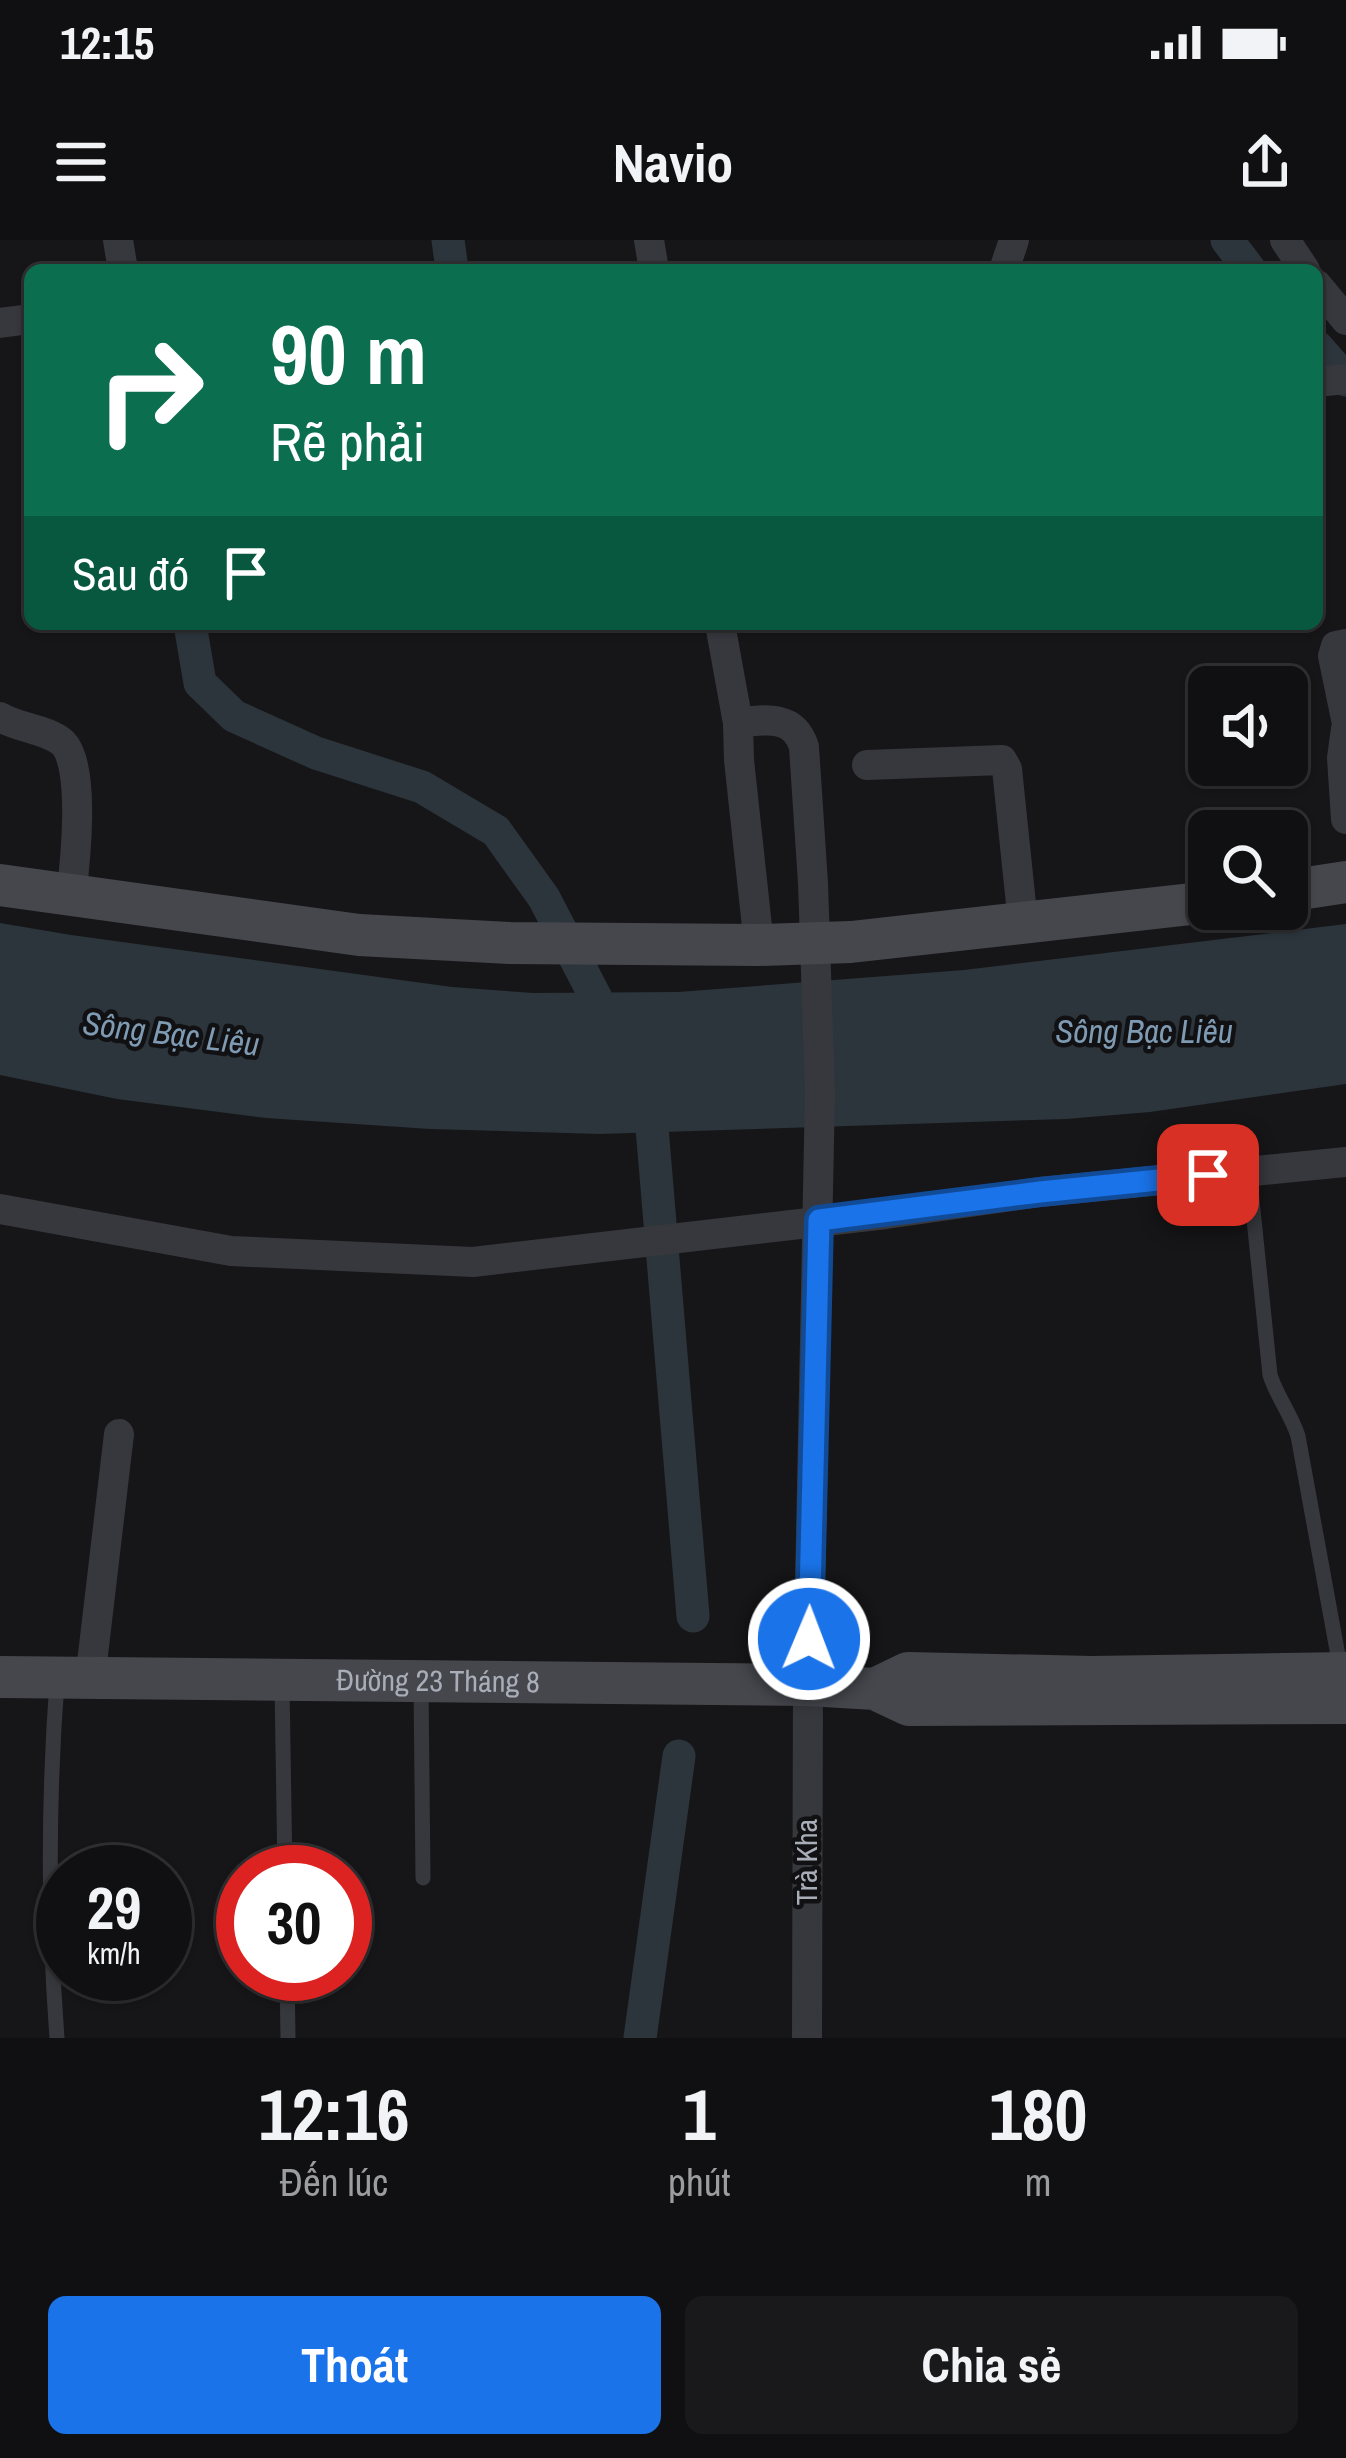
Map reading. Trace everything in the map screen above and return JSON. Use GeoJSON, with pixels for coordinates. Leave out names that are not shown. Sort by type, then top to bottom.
{"type":"FeatureCollection","features":[{"type":"Feature","properties":{"kind":"main road"},"geometry":{"type":"LineString","coordinates":[[1308,888],[1346,882]]}},
{"type":"Feature","properties":{"kind":"main road"},"geometry":{"type":"LineString","coordinates":[[0,885],[358,935],[539,943],[851,942],[1188,904]]}},
{"type":"Feature","properties":{"kind":"main road"},"geometry":{"type":"LineString","coordinates":[[0,1656],[74,1679]]}},
{"type":"Feature","properties":{"kind":"main road","name":"Đường 23 Tháng 8"},"geometry":{"type":"LineString","coordinates":[[0,1677],[875,1689],[908,1673],[1344,1683]]}},
{"type":"Feature","properties":{"kind":"street"},"geometry":{"type":"LineString","coordinates":[[721,630],[738,723],[759,945]]}},
{"type":"Feature","properties":{"kind":"street"},"geometry":{"type":"LineString","coordinates":[[1346,644],[1336,646],[1333,656],[1346,719]]}},
{"type":"Feature","properties":{"kind":"street"},"geometry":{"type":"LineString","coordinates":[[0,717],[57,739],[70,754],[78,814],[71,896]]}},
{"type":"Feature","properties":{"kind":"street","name":"Trà Kha"},"geometry":{"type":"LineString","coordinates":[[738,723],[788,722],[800,734],[813,883],[820,1092],[808,1685],[807,2038]]}},
{"type":"Feature","properties":{"kind":"street"},"geometry":{"type":"LineString","coordinates":[[1346,729],[1342,758],[1346,819]]}},
{"type":"Feature","properties":{"kind":"street"},"geometry":{"type":"LineString","coordinates":[[867,765],[1002,760],[1007,769],[1023,923]]}},
{"type":"Feature","properties":{"kind":"street"},"geometry":{"type":"LineString","coordinates":[[0,1209],[231,1251],[473,1262],[819,1212],[1346,1162]]}},
{"type":"Feature","properties":{"kind":"street"},"geometry":{"type":"LineString","coordinates":[[74,1679],[118,1433]]}},
{"type":"Feature","properties":{"kind":"lane"},"geometry":{"type":"LineString","coordinates":[[1249,1171],[1270,1375],[1298,1436],[1344,1683]]}},
{"type":"Feature","properties":{"kind":"lane"},"geometry":{"type":"LineString","coordinates":[[57,2038],[49,1892],[50,1773],[74,1679]]}},
{"type":"Feature","properties":{"kind":"lane"},"geometry":{"type":"LineString","coordinates":[[282,1681],[285,1845]]}},
{"type":"Feature","properties":{"kind":"lane"},"geometry":{"type":"LineString","coordinates":[[421,1682],[424,1877]]}},
{"type":"Feature","properties":{"kind":"lane"},"geometry":{"type":"LineString","coordinates":[[287,2001],[288,2038]]}},
{"type":"Feature","properties":{"kind":"water","name":"Sông Bạc Liêu"},"geometry":{"type":"Polygon","coordinates":[[[0,923],[452,987],[533,993],[678,992],[964,970],[1346,924],[1346,1084],[1150,1112],[1066,1119],[600,1134],[430,1129],[266,1118],[117,1099],[0,1075],[0,923]]]}},
{"type":"Feature","properties":{"kind":"waterway"},"geometry":{"type":"LineString","coordinates":[[448,240],[451,264]]}},
{"type":"Feature","properties":{"kind":"waterway"},"geometry":{"type":"LineString","coordinates":[[1227,240],[1245,264]]}},
{"type":"Feature","properties":{"kind":"waterway"},"geometry":{"type":"LineString","coordinates":[[1323,354],[1346,380]]}},
{"type":"Feature","properties":{"kind":"waterway"},"geometry":{"type":"LineString","coordinates":[[191,630],[200,683],[234,716],[316,753],[422,787],[496,831],[544,898],[596,998],[603,1036]]}},
{"type":"Feature","properties":{"kind":"waterway"},"geometry":{"type":"LineString","coordinates":[[649,1092],[693,1616]]}},
{"type":"Feature","properties":{"kind":"waterway"},"geometry":{"type":"LineString","coordinates":[[640,2038],[679,1756]]}},
{"type":"Feature","properties":{"kind":"route"},"geometry":{"type":"LineString","coordinates":[[809,1639],[819,1220],[1208,1175]]}}]}
